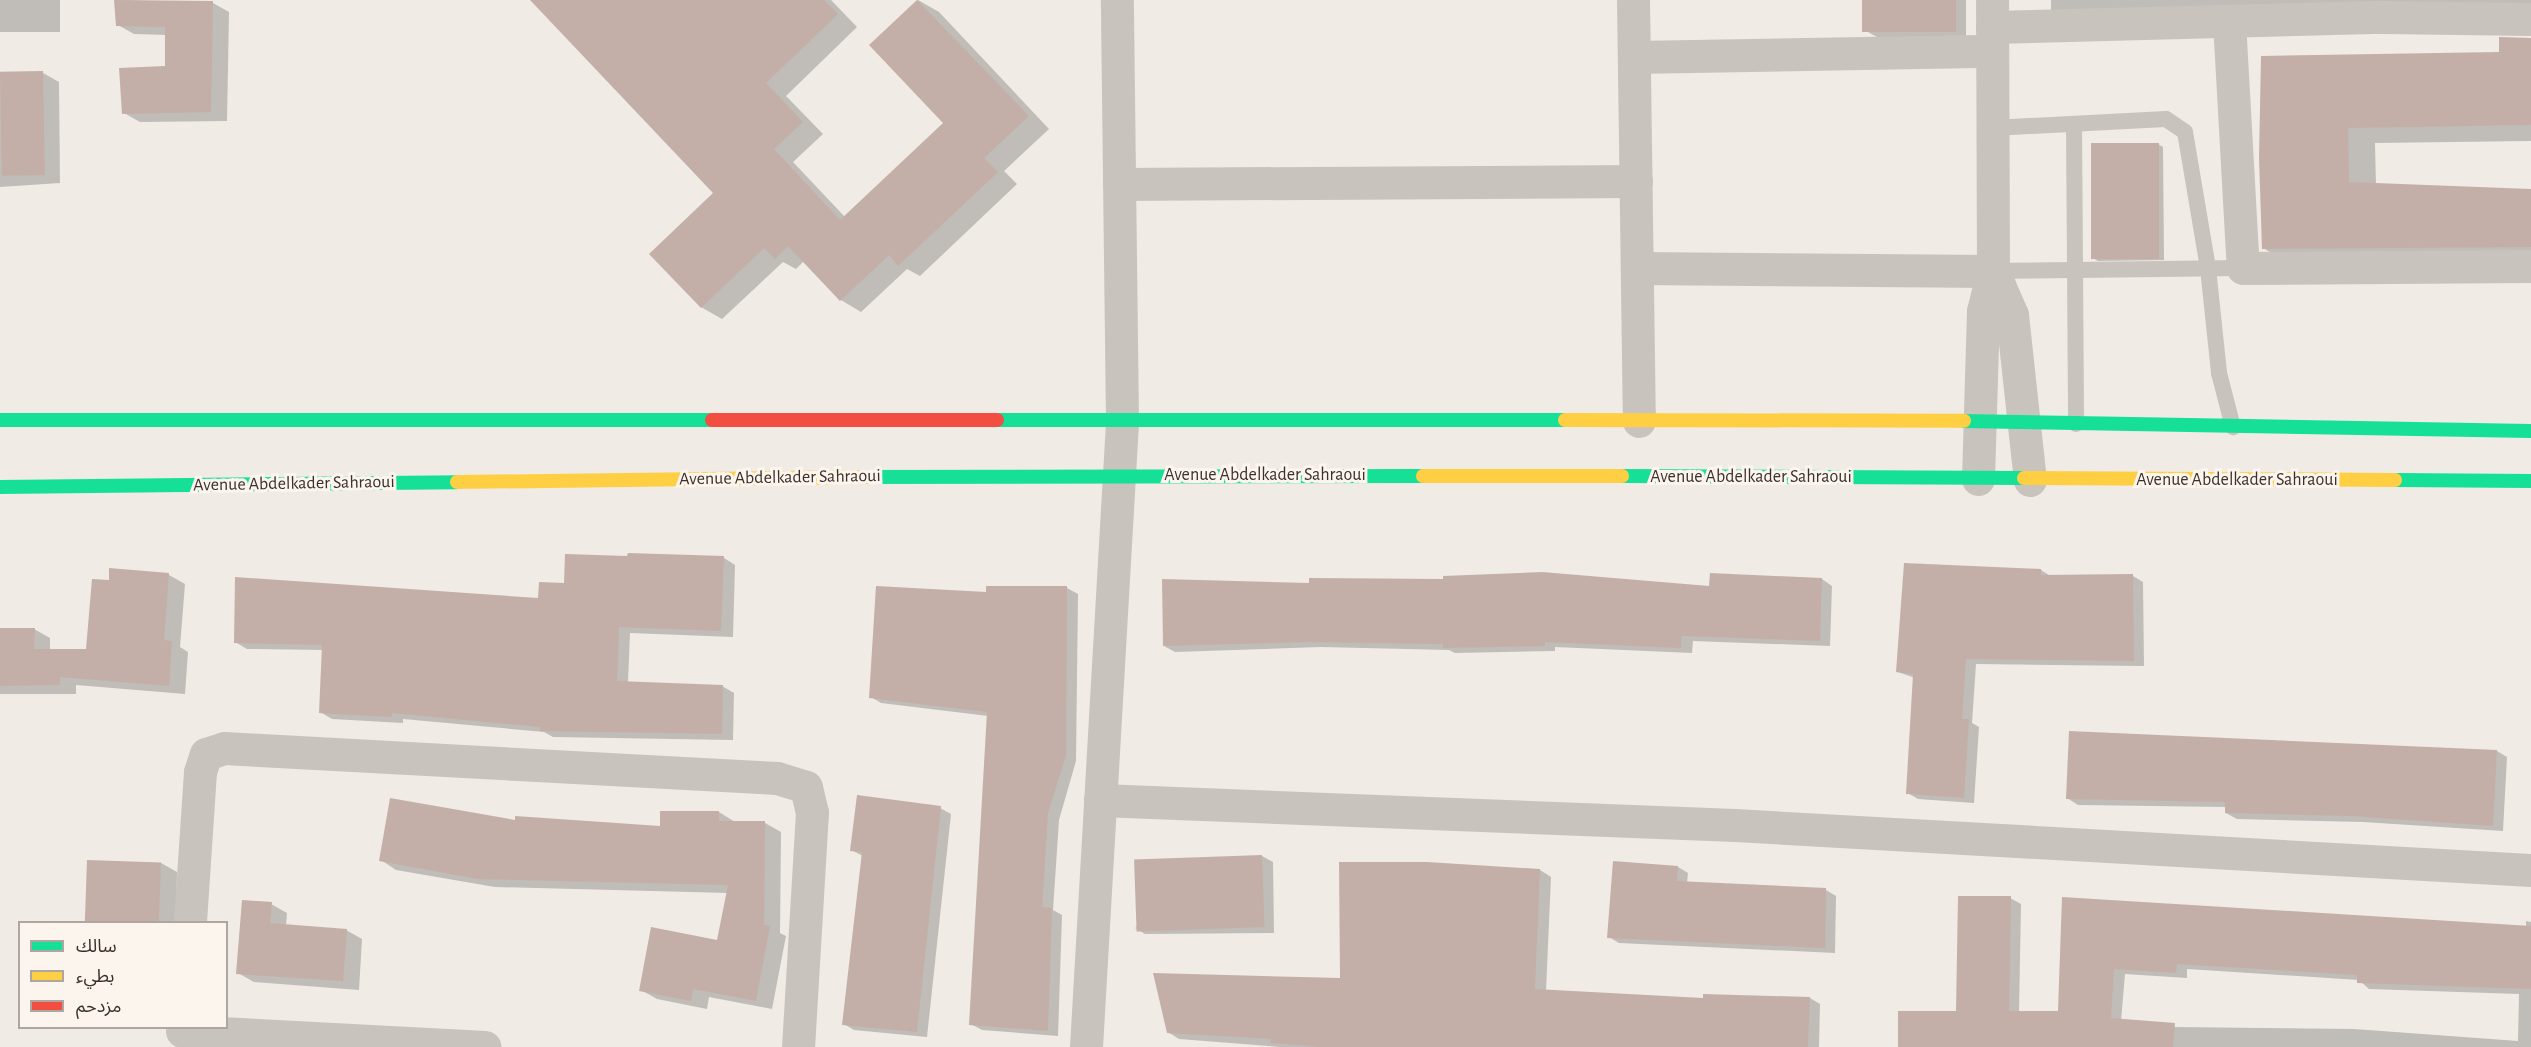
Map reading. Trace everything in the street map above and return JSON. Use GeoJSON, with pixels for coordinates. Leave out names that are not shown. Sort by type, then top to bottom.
{"type":"FeatureCollection","features":[{"type":"Feature","properties":{"kind":"main road"},"geometry":{"type":"LineString","coordinates":[[0,420],[1978,422],[2531,430]]}},
{"type":"Feature","properties":{"kind":"main road","name":"Avenue Abdelkader Sahraoui"},"geometry":{"type":"LineString","coordinates":[[0,487],[1117,474],[2531,481]]}},
{"type":"Feature","properties":{"kind":"street"},"geometry":{"type":"LineString","coordinates":[[1086,1047],[1117,474],[1122,422],[1117,0]]}},
{"type":"Feature","properties":{"kind":"street"},"geometry":{"type":"LineString","coordinates":[[1634,0],[1639,421]]}},
{"type":"Feature","properties":{"kind":"street"},"geometry":{"type":"LineString","coordinates":[[1634,57],[1992,26],[2229,21],[2531,19]]}},
{"type":"Feature","properties":{"kind":"street"},"geometry":{"type":"LineString","coordinates":[[2229,21],[2243,268],[2531,266]]}},
{"type":"Feature","properties":{"kind":"street"},"geometry":{"type":"LineString","coordinates":[[1978,479],[1983,311],[1993,271],[1992,26]]}},
{"type":"Feature","properties":{"kind":"street"},"geometry":{"type":"LineString","coordinates":[[1119,184],[1636,181]]}},
{"type":"Feature","properties":{"kind":"street"},"geometry":{"type":"LineString","coordinates":[[1637,268],[1993,271]]}},
{"type":"Feature","properties":{"kind":"street"},"geometry":{"type":"LineString","coordinates":[[1993,271],[2012,315],[2027,423],[2030,480]]}},
{"type":"Feature","properties":{"kind":"street"},"geometry":{"type":"LineString","coordinates":[[190,921],[200,772],[206,754],[224,748],[777,778],[806,787],[813,812],[798,1047]]}},
{"type":"Feature","properties":{"kind":"street"},"geometry":{"type":"LineString","coordinates":[[1100,801],[1735,825],[2531,870]]}},
{"type":"Feature","properties":{"kind":"street"},"geometry":{"type":"LineString","coordinates":[[182,1035],[485,1047]]}},
{"type":"Feature","properties":{"kind":"lane"},"geometry":{"type":"LineString","coordinates":[[1993,128],[2166,120],[2185,132],[2208,268],[2219,373],[2233,427]]}},
{"type":"Feature","properties":{"kind":"lane"},"geometry":{"type":"LineString","coordinates":[[2074,124],[2076,424]]}},
{"type":"Feature","properties":{"kind":"lane"},"geometry":{"type":"LineString","coordinates":[[1993,271],[2243,268]]}},
{"type":"Feature","properties":{"kind":"building"},"geometry":{"type":"Polygon","coordinates":[[[114,0],[213,1],[211,112],[122,114],[119,68],[165,66],[165,27],[116,26],[114,0]]]}},
{"type":"Feature","properties":{"kind":"building"},"geometry":{"type":"Polygon","coordinates":[[[530,0],[824,0],[838,14],[766,83],[803,122],[774,149],[840,220],[943,123],[869,45],[917,0],[1029,116],[984,158],[998,172],[898,266],[889,255],[840,301],[788,246],[775,259],[764,248],[701,308],[649,254],[713,193],[530,0]]]}},
{"type":"Feature","properties":{"kind":"building"},"geometry":{"type":"Polygon","coordinates":[[[1862,0],[1956,0],[1956,32],[1862,32],[1862,0]]]}},
{"type":"Feature","properties":{"kind":"building"},"geometry":{"type":"Polygon","coordinates":[[[2499,37],[2531,38],[2531,125],[2348,128],[2349,182],[2531,189],[2531,247],[2262,249],[2259,158],[2261,56],[2499,52],[2499,37]]]}},
{"type":"Feature","properties":{"kind":"building"},"geometry":{"type":"Polygon","coordinates":[[[43,71],[45,175],[2,176],[0,72],[43,71]]]}},
{"type":"Feature","properties":{"kind":"building"},"geometry":{"type":"Polygon","coordinates":[[[2091,143],[2159,143],[2159,259],[2091,259],[2091,143]]]}},
{"type":"Feature","properties":{"kind":"building"},"geometry":{"type":"Polygon","coordinates":[[[628,553],[724,556],[721,631],[619,627],[617,681],[723,685],[722,734],[540,731],[540,727],[392,713],[392,717],[319,713],[322,645],[234,643],[235,577],[538,598],[539,582],[564,583],[565,554],[627,556],[628,553]]]}},
{"type":"Feature","properties":{"kind":"building"},"geometry":{"type":"Polygon","coordinates":[[[1904,563],[2041,569],[2041,575],[2133,574],[2134,661],[1966,659],[1962,719],[1969,719],[1964,798],[1906,794],[1913,674],[1896,672],[1904,563]]]}},
{"type":"Feature","properties":{"kind":"building"},"geometry":{"type":"Polygon","coordinates":[[[109,568],[169,573],[164,640],[172,641],[169,686],[60,677],[60,685],[0,686],[0,628],[35,628],[34,649],[86,649],[92,579],[109,580],[109,568]]]}},
{"type":"Feature","properties":{"kind":"building"},"geometry":{"type":"Polygon","coordinates":[[[1542,572],[1709,586],[1710,573],[1822,578],[1820,641],[1682,636],[1681,648],[1545,642],[1545,646],[1443,648],[1443,644],[1309,642],[1163,646],[1162,579],[1309,583],[1309,578],[1443,579],[1443,576],[1542,572]]]}},
{"type":"Feature","properties":{"kind":"building"},"geometry":{"type":"Polygon","coordinates":[[[876,586],[986,592],[986,586],[1067,586],[1066,755],[1048,813],[1042,907],[1052,908],[1048,1031],[969,1025],[987,712],[869,698],[876,586]]]}},
{"type":"Feature","properties":{"kind":"building"},"geometry":{"type":"Polygon","coordinates":[[[2069,731],[2497,750],[2493,826],[2351,816],[2225,813],[2225,802],[2066,799],[2069,731]]]}},
{"type":"Feature","properties":{"kind":"building"},"geometry":{"type":"Polygon","coordinates":[[[857,795],[941,806],[917,1032],[842,1025],[862,852],[850,851],[857,795]]]}},
{"type":"Feature","properties":{"kind":"building"},"geometry":{"type":"Polygon","coordinates":[[[390,798],[515,820],[515,816],[660,826],[660,811],[719,811],[719,821],[765,821],[764,925],[770,926],[756,1001],[693,989],[691,1001],[639,991],[651,927],[717,940],[728,885],[478,879],[379,861],[390,798]]]}},
{"type":"Feature","properties":{"kind":"building"},"geometry":{"type":"Polygon","coordinates":[[[1262,855],[1265,927],[1137,931],[1134,859],[1262,855]]]}},
{"type":"Feature","properties":{"kind":"building"},"geometry":{"type":"Polygon","coordinates":[[[87,860],[161,863],[159,921],[85,921],[87,860]]]}},
{"type":"Feature","properties":{"kind":"building"},"geometry":{"type":"Polygon","coordinates":[[[1613,861],[1678,866],[1677,881],[1826,888],[1825,948],[1607,938],[1613,861]]]}},
{"type":"Feature","properties":{"kind":"building"},"geometry":{"type":"Polygon","coordinates":[[[1339,862],[1427,862],[1540,869],[1535,989],[1703,998],[1703,994],[1810,997],[1808,1047],[1318,1047],[1271,1043],[1271,1039],[1167,1033],[1153,973],[1340,978],[1339,862]]]}},
{"type":"Feature","properties":{"kind":"building"},"geometry":{"type":"Polygon","coordinates":[[[1958,896],[2011,896],[2009,1011],[2058,1011],[2062,897],[2531,926],[2531,989],[2357,983],[2357,975],[2177,964],[2176,973],[2114,969],[2111,1018],[2175,1023],[2173,1047],[1898,1047],[1898,1011],[1956,1011],[1958,896]]]}},
{"type":"Feature","properties":{"kind":"building"},"geometry":{"type":"Polygon","coordinates":[[[242,900],[272,902],[270,923],[347,929],[343,981],[236,974],[242,900]]]}},
{"type":"Feature","properties":{"kind":"traffic: fast"},"geometry":{"type":"LineString","coordinates":[[0,420],[712,420]]}},
{"type":"Feature","properties":{"kind":"traffic: fast"},"geometry":{"type":"LineString","coordinates":[[997,420],[1565,420]]}},
{"type":"Feature","properties":{"kind":"traffic: fast"},"geometry":{"type":"LineString","coordinates":[[1964,421],[2531,431]]}},
{"type":"Feature","properties":{"kind":"traffic: fast"},"geometry":{"type":"LineString","coordinates":[[867,477],[1423,476]]}},
{"type":"Feature","properties":{"kind":"traffic: fast"},"geometry":{"type":"LineString","coordinates":[[1622,476],[2024,478]]}},
{"type":"Feature","properties":{"kind":"traffic: fast"},"geometry":{"type":"LineString","coordinates":[[2395,480],[2531,481]]}},
{"type":"Feature","properties":{"kind":"traffic: fast"},"geometry":{"type":"LineString","coordinates":[[0,487],[457,482]]}},
{"type":"Feature","properties":{"kind":"traffic: slow"},"geometry":{"type":"LineString","coordinates":[[1565,420],[1964,421]]}},
{"type":"Feature","properties":{"kind":"traffic: slow"},"geometry":{"type":"LineString","coordinates":[[1423,476],[1622,476]]}},
{"type":"Feature","properties":{"kind":"traffic: slow"},"geometry":{"type":"LineString","coordinates":[[457,482],[867,477]]}},
{"type":"Feature","properties":{"kind":"traffic: slow"},"geometry":{"type":"LineString","coordinates":[[2024,478],[2395,480]]}},
{"type":"Feature","properties":{"kind":"traffic: jam"},"geometry":{"type":"LineString","coordinates":[[712,420],[997,420]]}}]}
